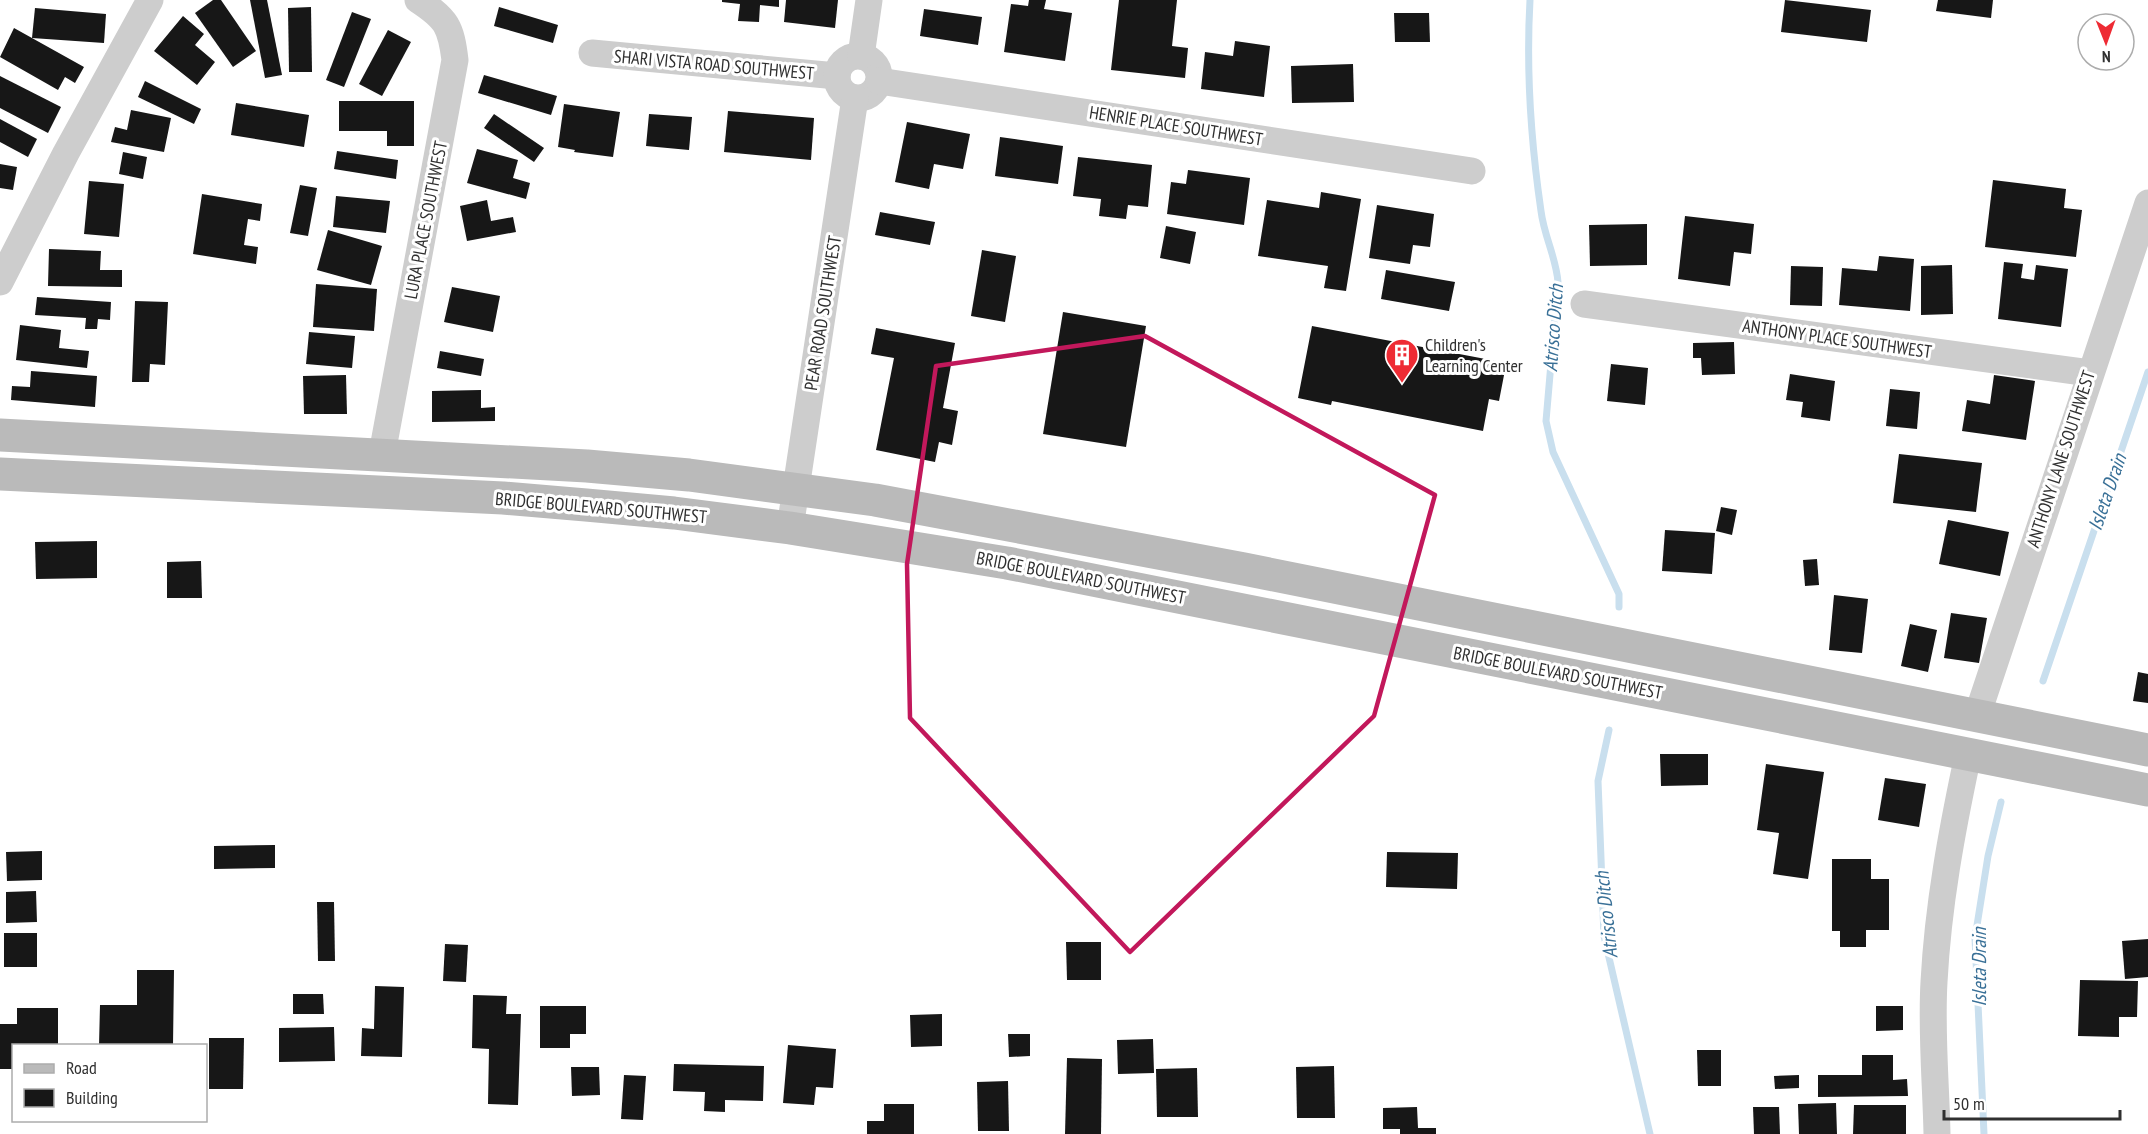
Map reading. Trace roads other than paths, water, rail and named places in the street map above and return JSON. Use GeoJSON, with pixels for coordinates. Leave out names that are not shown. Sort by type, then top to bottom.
{"type":"FeatureCollection","features":[{"type":"Feature","properties":{"kind":"main road"},"geometry":{"type":"LineString","coordinates":[[0,435],[598,467],[689,475],[875,500],[1010,524],[2148,750]]}},
{"type":"Feature","properties":{"kind":"main road","name":"BRIDGE BOULEVARD SOUTHWEST"},"geometry":{"type":"LineString","coordinates":[[0,474],[503,498],[674,513],[790,528],[1007,563],[2148,790]]}},
{"type":"Feature","properties":{"kind":"street"},"geometry":{"type":"LineString","coordinates":[[0,282],[66,153],[150,0]]}},
{"type":"Feature","properties":{"kind":"street","name":"LURA PLACE SOUTHWEST"},"geometry":{"type":"LineString","coordinates":[[382,454],[456,60],[452,33],[434,10],[418,0]]}},
{"type":"Feature","properties":{"kind":"street"},"geometry":{"type":"LineString","coordinates":[[861,56],[869,0]]}},
{"type":"Feature","properties":{"kind":"street","name":"SHARI VISTA ROAD SOUTHWEST"},"geometry":{"type":"LineString","coordinates":[[592,53],[837,76]]}},
{"type":"Feature","properties":{"kind":"street"},"geometry":{"type":"LineString","coordinates":[[861,56],[874,62],[879,81],[873,92],[867,96],[855,98],[841,90],[837,76],[842,63],[848,58],[861,56]]}},
{"type":"Feature","properties":{"kind":"street","name":"HENRIE PLACE SOUTHWEST"},"geometry":{"type":"LineString","coordinates":[[879,81],[1472,171]]}},
{"type":"Feature","properties":{"kind":"street","name":"PEAR ROAD SOUTHWEST"},"geometry":{"type":"LineString","coordinates":[[790,528],[855,98]]}},
{"type":"Feature","properties":{"kind":"street","name":"ANTHONY LANE SOUTHWEST"},"geometry":{"type":"LineString","coordinates":[[1977,716],[2148,203]]}},
{"type":"Feature","properties":{"kind":"street","name":"ANTHONY PLACE SOUTHWEST"},"geometry":{"type":"LineString","coordinates":[[1584,304],[2090,373]]}},
{"type":"Feature","properties":{"kind":"street"},"geometry":{"type":"LineString","coordinates":[[1937,1134],[1934,984],[1939,921],[1951,838],[1968,755]]}},
{"type":"Feature","properties":{"kind":"waterway","name":"Atrisco Ditch"},"geometry":{"type":"LineString","coordinates":[[1530,0],[1529,79],[1534,159],[1543,220],[1558,282],[1546,421],[1553,452],[1619,594],[1619,607]]}},
{"type":"Feature","properties":{"kind":"waterway","name":"Isleta Drain"},"geometry":{"type":"LineString","coordinates":[[2043,681],[2148,372]]}},
{"type":"Feature","properties":{"kind":"waterway","name":"Atrisco Ditch"},"geometry":{"type":"LineString","coordinates":[[1609,730],[1598,781],[1604,936],[1650,1134]]}},
{"type":"Feature","properties":{"kind":"waterway","name":"Isleta Drain"},"geometry":{"type":"LineString","coordinates":[[1984,1134],[1975,938],[1988,856],[2001,802]]}},
{"type":"Feature","properties":{"kind":"place","name":"Children's Learning Center"},"geometry":{"type":"Point","coordinates":[1402,384]}}]}
